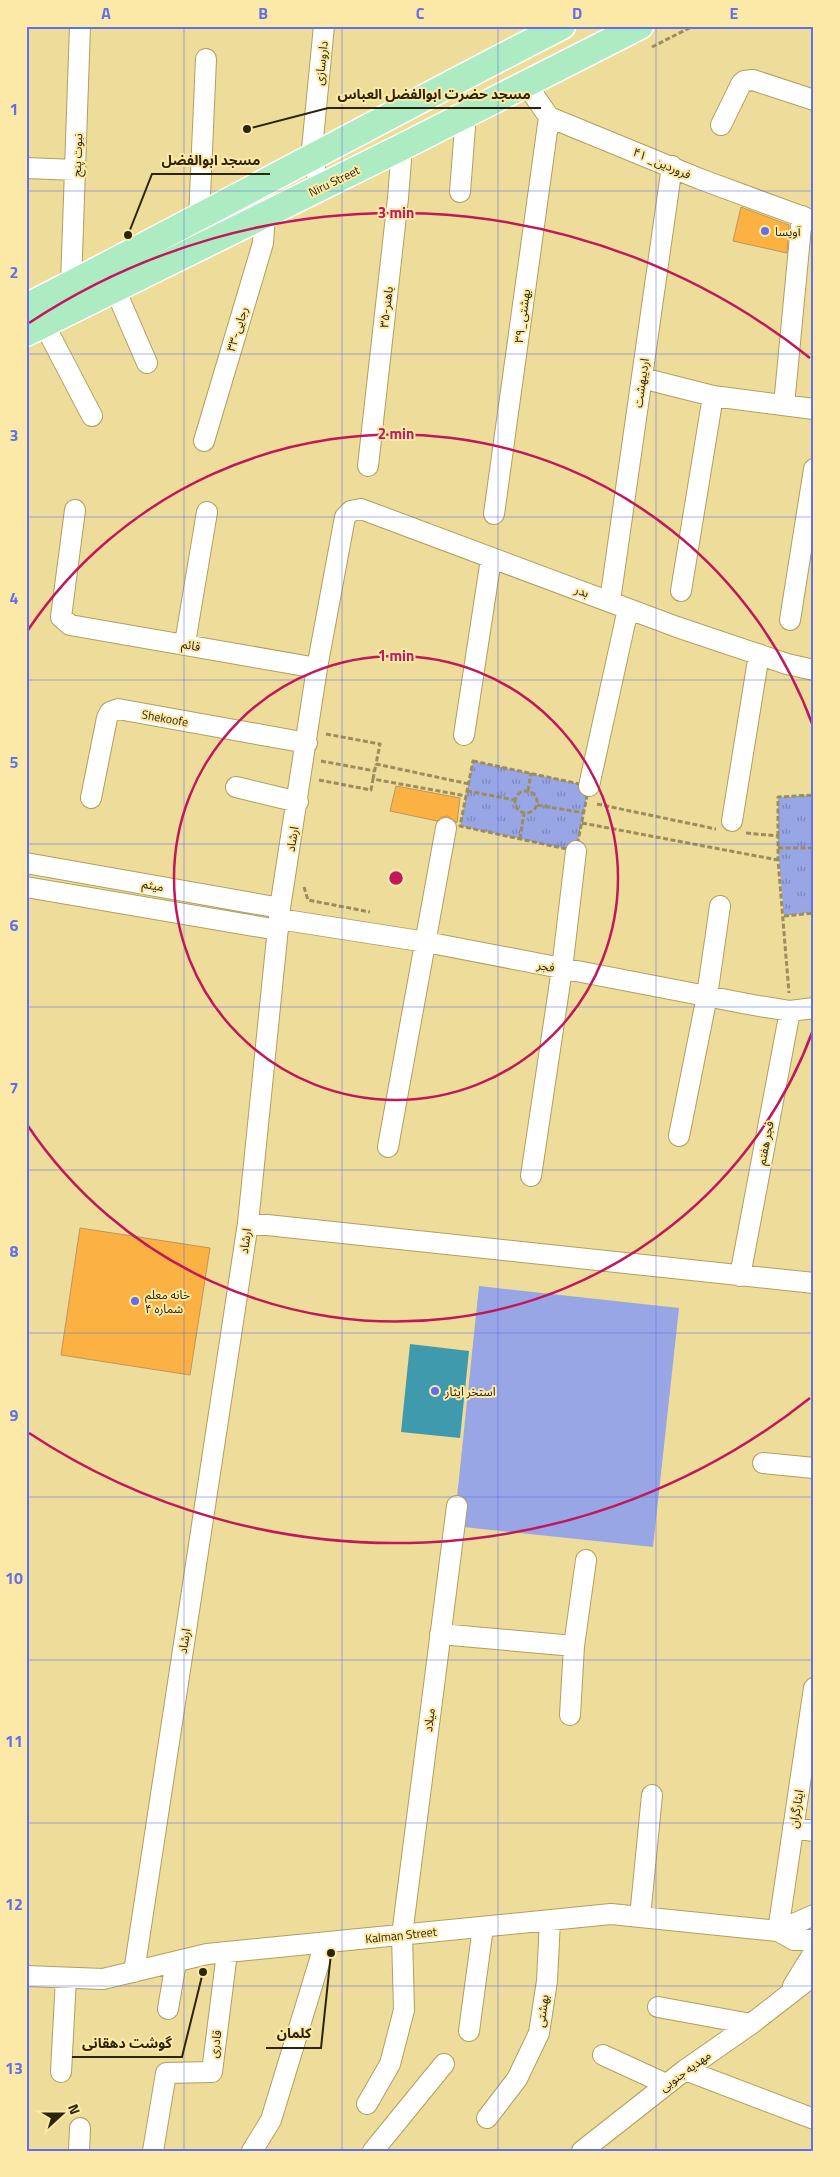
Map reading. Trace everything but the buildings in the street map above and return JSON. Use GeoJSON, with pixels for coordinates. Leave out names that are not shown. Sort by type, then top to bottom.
{"type":"FeatureCollection","features":[{"type":"Feature","properties":{"kind":"main road"},"geometry":{"type":"LineString","coordinates":[[32,321],[71,284],[562,26]]}},
{"type":"Feature","properties":{"kind":"main road","name":"Niru Street"},"geometry":{"type":"LineString","coordinates":[[32,321],[115,289],[402,147],[640,26]]}},
{"type":"Feature","properties":{"kind":"street","name":"نبوت پنج"},"geometry":{"type":"LineString","coordinates":[[71,284],[80,26]]}},
{"type":"Feature","properties":{"kind":"street","name":"داروسازی"},"geometry":{"type":"LineString","coordinates":[[311,159],[324,26]]}},
{"type":"Feature","properties":{"kind":"street"},"geometry":{"type":"LineString","coordinates":[[198,218],[206,59]]}},
{"type":"Feature","properties":{"kind":"street"},"geometry":{"type":"LineString","coordinates":[[721,125],[740,84],[744,81],[753,80],[814,100]]}},
{"type":"Feature","properties":{"kind":"street"},"geometry":{"type":"LineString","coordinates":[[526,84],[549,117]]}},
{"type":"Feature","properties":{"kind":"street"},"geometry":{"type":"LineString","coordinates":[[460,192],[466,114]]}},
{"type":"Feature","properties":{"kind":"street","name":"۴۱ _فروردین"},"geometry":{"type":"LineString","coordinates":[[549,117],[700,179],[808,219]]}},
{"type":"Feature","properties":{"kind":"street","name":"۳۹_بهشتی"},"geometry":{"type":"LineString","coordinates":[[494,514],[549,117]]}},
{"type":"Feature","properties":{"kind":"street","name":"۳۵-باهنر"},"geometry":{"type":"LineString","coordinates":[[368,466],[402,147]]}},
{"type":"Feature","properties":{"kind":"street"},"geometry":{"type":"LineString","coordinates":[[311,159],[322,187]]}},
{"type":"Feature","properties":{"kind":"street","name":"اردیبهشت"},"geometry":{"type":"LineString","coordinates":[[588,794],[619,605],[642,378],[672,166]]}},
{"type":"Feature","properties":{"kind":"street"},"geometry":{"type":"LineString","coordinates":[[26,168],[76,170]]}},
{"type":"Feature","properties":{"kind":"street","name":"۳۳-رجایی"},"geometry":{"type":"LineString","coordinates":[[204,441],[263,243],[265,215]]}},
{"type":"Feature","properties":{"kind":"street"},"geometry":{"type":"LineString","coordinates":[[784,405],[808,219]]}},
{"type":"Feature","properties":{"kind":"street"},"geometry":{"type":"LineString","coordinates":[[115,289],[147,362]]}},
{"type":"Feature","properties":{"kind":"street"},"geometry":{"type":"LineString","coordinates":[[32,321],[92,416]]}},
{"type":"Feature","properties":{"kind":"street"},"geometry":{"type":"LineString","coordinates":[[642,378],[713,396],[814,409]]}},
{"type":"Feature","properties":{"kind":"street"},"geometry":{"type":"LineString","coordinates":[[681,591],[713,396]]}},
{"type":"Feature","properties":{"kind":"street"},"geometry":{"type":"LineString","coordinates":[[790,620],[814,469]]}},
{"type":"Feature","properties":{"kind":"street","name":"بدر"},"geometry":{"type":"LineString","coordinates":[[352,511],[361,509],[491,559],[619,605],[787,664],[814,670]]}},
{"type":"Feature","properties":{"kind":"street","name":"قائم"},"geometry":{"type":"LineString","coordinates":[[75,510],[62,617],[70,625],[185,643],[317,668]]}},
{"type":"Feature","properties":{"kind":"street","name":"ارشاد"},"geometry":{"type":"LineString","coordinates":[[134,1972],[248,1223],[279,919],[298,802],[308,758],[317,668],[345,518],[352,511]]}},
{"type":"Feature","properties":{"kind":"street"},"geometry":{"type":"LineString","coordinates":[[185,643],[207,512]]}},
{"type":"Feature","properties":{"kind":"street"},"geometry":{"type":"LineString","coordinates":[[464,735],[491,559]]}},
{"type":"Feature","properties":{"kind":"street"},"geometry":{"type":"LineString","coordinates":[[731,828],[759,654]]}},
{"type":"Feature","properties":{"kind":"street","name":"Shekoofe"},"geometry":{"type":"LineString","coordinates":[[91,798],[107,718],[110,712],[118,709],[308,758]]}},
{"type":"Feature","properties":{"kind":"street"},"geometry":{"type":"LineString","coordinates":[[236,787],[298,802]]}},
{"type":"Feature","properties":{"kind":"street"},"geometry":{"type":"LineString","coordinates":[[388,1147],[446,828]]}},
{"type":"Feature","properties":{"kind":"street"},"geometry":{"type":"LineString","coordinates":[[531,1176],[562,970],[576,851]]}},
{"type":"Feature","properties":{"kind":"street","name":"میثم"},"geometry":{"type":"LineString","coordinates":[[26,863],[253,903],[279,919]]}},
{"type":"Feature","properties":{"kind":"street","name":"میثم"},"geometry":{"type":"LineString","coordinates":[[26,887],[251,926],[279,919]]}},
{"type":"Feature","properties":{"kind":"street"},"geometry":{"type":"LineString","coordinates":[[251,926],[259,921],[260,916],[258,909],[253,903]]}},
{"type":"Feature","properties":{"kind":"street"},"geometry":{"type":"LineString","coordinates":[[680,1136],[706,996],[720,906]]}},
{"type":"Feature","properties":{"kind":"street","name":"فجر"},"geometry":{"type":"LineString","coordinates":[[279,919],[426,942],[562,970],[790,1011],[814,1008]]}},
{"type":"Feature","properties":{"kind":"street","name":"فجر هفتم"},"geometry":{"type":"LineString","coordinates":[[740,1276],[790,1011]]}},
{"type":"Feature","properties":{"kind":"street"},"geometry":{"type":"LineString","coordinates":[[248,1223],[814,1283]]}},
{"type":"Feature","properties":{"kind":"street"},"geometry":{"type":"LineString","coordinates":[[762,1463],[814,1468]]}},
{"type":"Feature","properties":{"kind":"street","name":"میلاد"},"geometry":{"type":"LineString","coordinates":[[367,2104],[390,2064],[404,2010],[402,1935],[457,1506]]}},
{"type":"Feature","properties":{"kind":"street"},"geometry":{"type":"LineString","coordinates":[[570,1715],[574,1646],[586,1560]]}},
{"type":"Feature","properties":{"kind":"street"},"geometry":{"type":"LineString","coordinates":[[440,1634],[574,1646]]}},
{"type":"Feature","properties":{"kind":"street","name":"ایثارگران"},"geometry":{"type":"LineString","coordinates":[[778,1931],[793,1828],[810,1741],[814,1688]]}},
{"type":"Feature","properties":{"kind":"street"},"geometry":{"type":"LineString","coordinates":[[640,1917],[652,1795]]}},
{"type":"Feature","properties":{"kind":"street"},"geometry":{"type":"LineString","coordinates":[[793,1828],[814,1830]]}},
{"type":"Feature","properties":{"kind":"street","name":"Kalman Street"},"geometry":{"type":"LineString","coordinates":[[26,1976],[103,1979],[208,1954],[611,1914],[778,1931],[794,1940],[813,1939]]}},
{"type":"Feature","properties":{"kind":"street","name":"Kalman Street"},"geometry":{"type":"LineString","coordinates":[[778,1931],[814,1915]]}},
{"type":"Feature","properties":{"kind":"street","name":"بهشتی"},"geometry":{"type":"LineString","coordinates":[[487,2118],[517,2078],[539,2033],[546,1980],[550,1920]]}},
{"type":"Feature","properties":{"kind":"street"},"geometry":{"type":"LineString","coordinates":[[469,2031],[483,1927]]}},
{"type":"Feature","properties":{"kind":"street","name":"مهدیه جنوبی"},"geometry":{"type":"LineString","coordinates":[[790,1993],[813,1939]]}},
{"type":"Feature","properties":{"kind":"street"},"geometry":{"type":"LineString","coordinates":[[252,2151],[271,2120],[325,1942]]}},
{"type":"Feature","properties":{"kind":"street","name":"قادری"},"geometry":{"type":"LineString","coordinates":[[153,2151],[166,2073],[212,2072],[228,1952]]}},
{"type":"Feature","properties":{"kind":"street"},"geometry":{"type":"LineString","coordinates":[[168,2009],[176,1962]]}},
{"type":"Feature","properties":{"kind":"street","name":"مهدیه جنوبی"},"geometry":{"type":"LineString","coordinates":[[582,2151],[666,2084],[751,2024],[814,1975]]}},
{"type":"Feature","properties":{"kind":"street"},"geometry":{"type":"LineString","coordinates":[[61,2072],[66,1978]]}},
{"type":"Feature","properties":{"kind":"street"},"geometry":{"type":"LineString","coordinates":[[658,2007],[751,2024]]}},
{"type":"Feature","properties":{"kind":"street"},"geometry":{"type":"LineString","coordinates":[[604,2055],[666,2084]]}},
{"type":"Feature","properties":{"kind":"street"},"geometry":{"type":"LineString","coordinates":[[373,2151],[444,2064]]}},
{"type":"Feature","properties":{"kind":"street"},"geometry":{"type":"LineString","coordinates":[[685,2070],[814,2119]]}},
{"type":"Feature","properties":{"kind":"street"},"geometry":{"type":"LineString","coordinates":[[79,2151],[80,2128]]}},
{"type":"Feature","properties":{"kind":"path"},"geometry":{"type":"LineString","coordinates":[[380,744],[371,790],[308,758],[380,744]]}},
{"type":"Feature","properties":{"kind":"path"},"geometry":{"type":"LineString","coordinates":[[308,758],[375,771]]}},
{"type":"Feature","properties":{"kind":"path"},"geometry":{"type":"LineString","coordinates":[[308,758],[318,790]]}},
{"type":"Feature","properties":{"kind":"path"},"geometry":{"type":"LineString","coordinates":[[588,794],[576,851],[460,826],[473,761],[531,773],[588,794],[731,828],[778,836]]}},
{"type":"Feature","properties":{"kind":"path"},"geometry":{"type":"LineString","coordinates":[[376,764],[469,784]]}},
{"type":"Feature","properties":{"kind":"path"},"geometry":{"type":"LineString","coordinates":[[528,791],[531,773]]}},
{"type":"Feature","properties":{"kind":"path"},"geometry":{"type":"LineString","coordinates":[[373,779],[466,796]]}},
{"type":"Feature","properties":{"kind":"path"},"geometry":{"type":"LineString","coordinates":[[467,791],[515,800]]}},
{"type":"Feature","properties":{"kind":"path"},"geometry":{"type":"LineString","coordinates":[[528,791],[534,794],[537,805],[531,813],[524,813],[516,807],[515,800],[519,794],[528,791]]}},
{"type":"Feature","properties":{"kind":"path"},"geometry":{"type":"LineString","coordinates":[[790,1011],[784,916],[778,860],[778,797],[814,795]]}},
{"type":"Feature","properties":{"kind":"path"},"geometry":{"type":"LineString","coordinates":[[537,805],[584,813]]}},
{"type":"Feature","properties":{"kind":"path"},"geometry":{"type":"LineString","coordinates":[[520,839],[524,813]]}},
{"type":"Feature","properties":{"kind":"path"},"geometry":{"type":"LineString","coordinates":[[582,823],[778,860]]}},
{"type":"Feature","properties":{"kind":"path"},"geometry":{"type":"LineString","coordinates":[[778,848],[814,848]]}},
{"type":"Feature","properties":{"kind":"path"},"geometry":{"type":"LineString","coordinates":[[305,879],[304,889],[308,900],[373,913]]}},
{"type":"Feature","properties":{"kind":"path"},"geometry":{"type":"LineString","coordinates":[[784,916],[814,913]]}},
{"type":"Feature","properties":{"kind":"green space"},"geometry":{"type":"Polygon","coordinates":[[[473,761],[589,786],[576,851],[460,826],[473,761]]]}},
{"type":"Feature","properties":{"kind":"green space"},"geometry":{"type":"Polygon","coordinates":[[[814,795],[814,912],[784,916],[778,848],[778,797],[814,795]]]}},
{"type":"Feature","properties":{"kind":"green space"},"geometry":{"type":"Polygon","coordinates":[[[479,1286],[679,1308],[653,1547],[454,1526],[479,1286]]]}},
{"type":"Feature","properties":{"kind":"shaded area","name":"استخر ایثار"},"geometry":{"type":"Polygon","coordinates":[[[410,1344],[469,1351],[460,1438],[401,1432],[410,1344]]]}},
{"type":"Feature","properties":{"kind":"place","name":"مسجد حضرت ابوالفضل العباس"},"geometry":{"type":"Point","coordinates":[247,129]}},
{"type":"Feature","properties":{"kind":"place","name":"آویسا"},"geometry":{"type":"Point","coordinates":[765,231]}},
{"type":"Feature","properties":{"kind":"place","name":"مسجد ابوالفضل"},"geometry":{"type":"Point","coordinates":[128,235]}},
{"type":"Feature","properties":{"kind":"place","name":"خانه معلم شماره ۴"},"geometry":{"type":"Point","coordinates":[135,1301]}},
{"type":"Feature","properties":{"kind":"place","name":"استخر ایثار"},"geometry":{"type":"Point","coordinates":[435,1391]}},
{"type":"Feature","properties":{"kind":"place","name":"کلمان"},"geometry":{"type":"Point","coordinates":[331,1953]}},
{"type":"Feature","properties":{"kind":"place","name":"گوشت دهقانی"},"geometry":{"type":"Point","coordinates":[203,1972]}}]}
